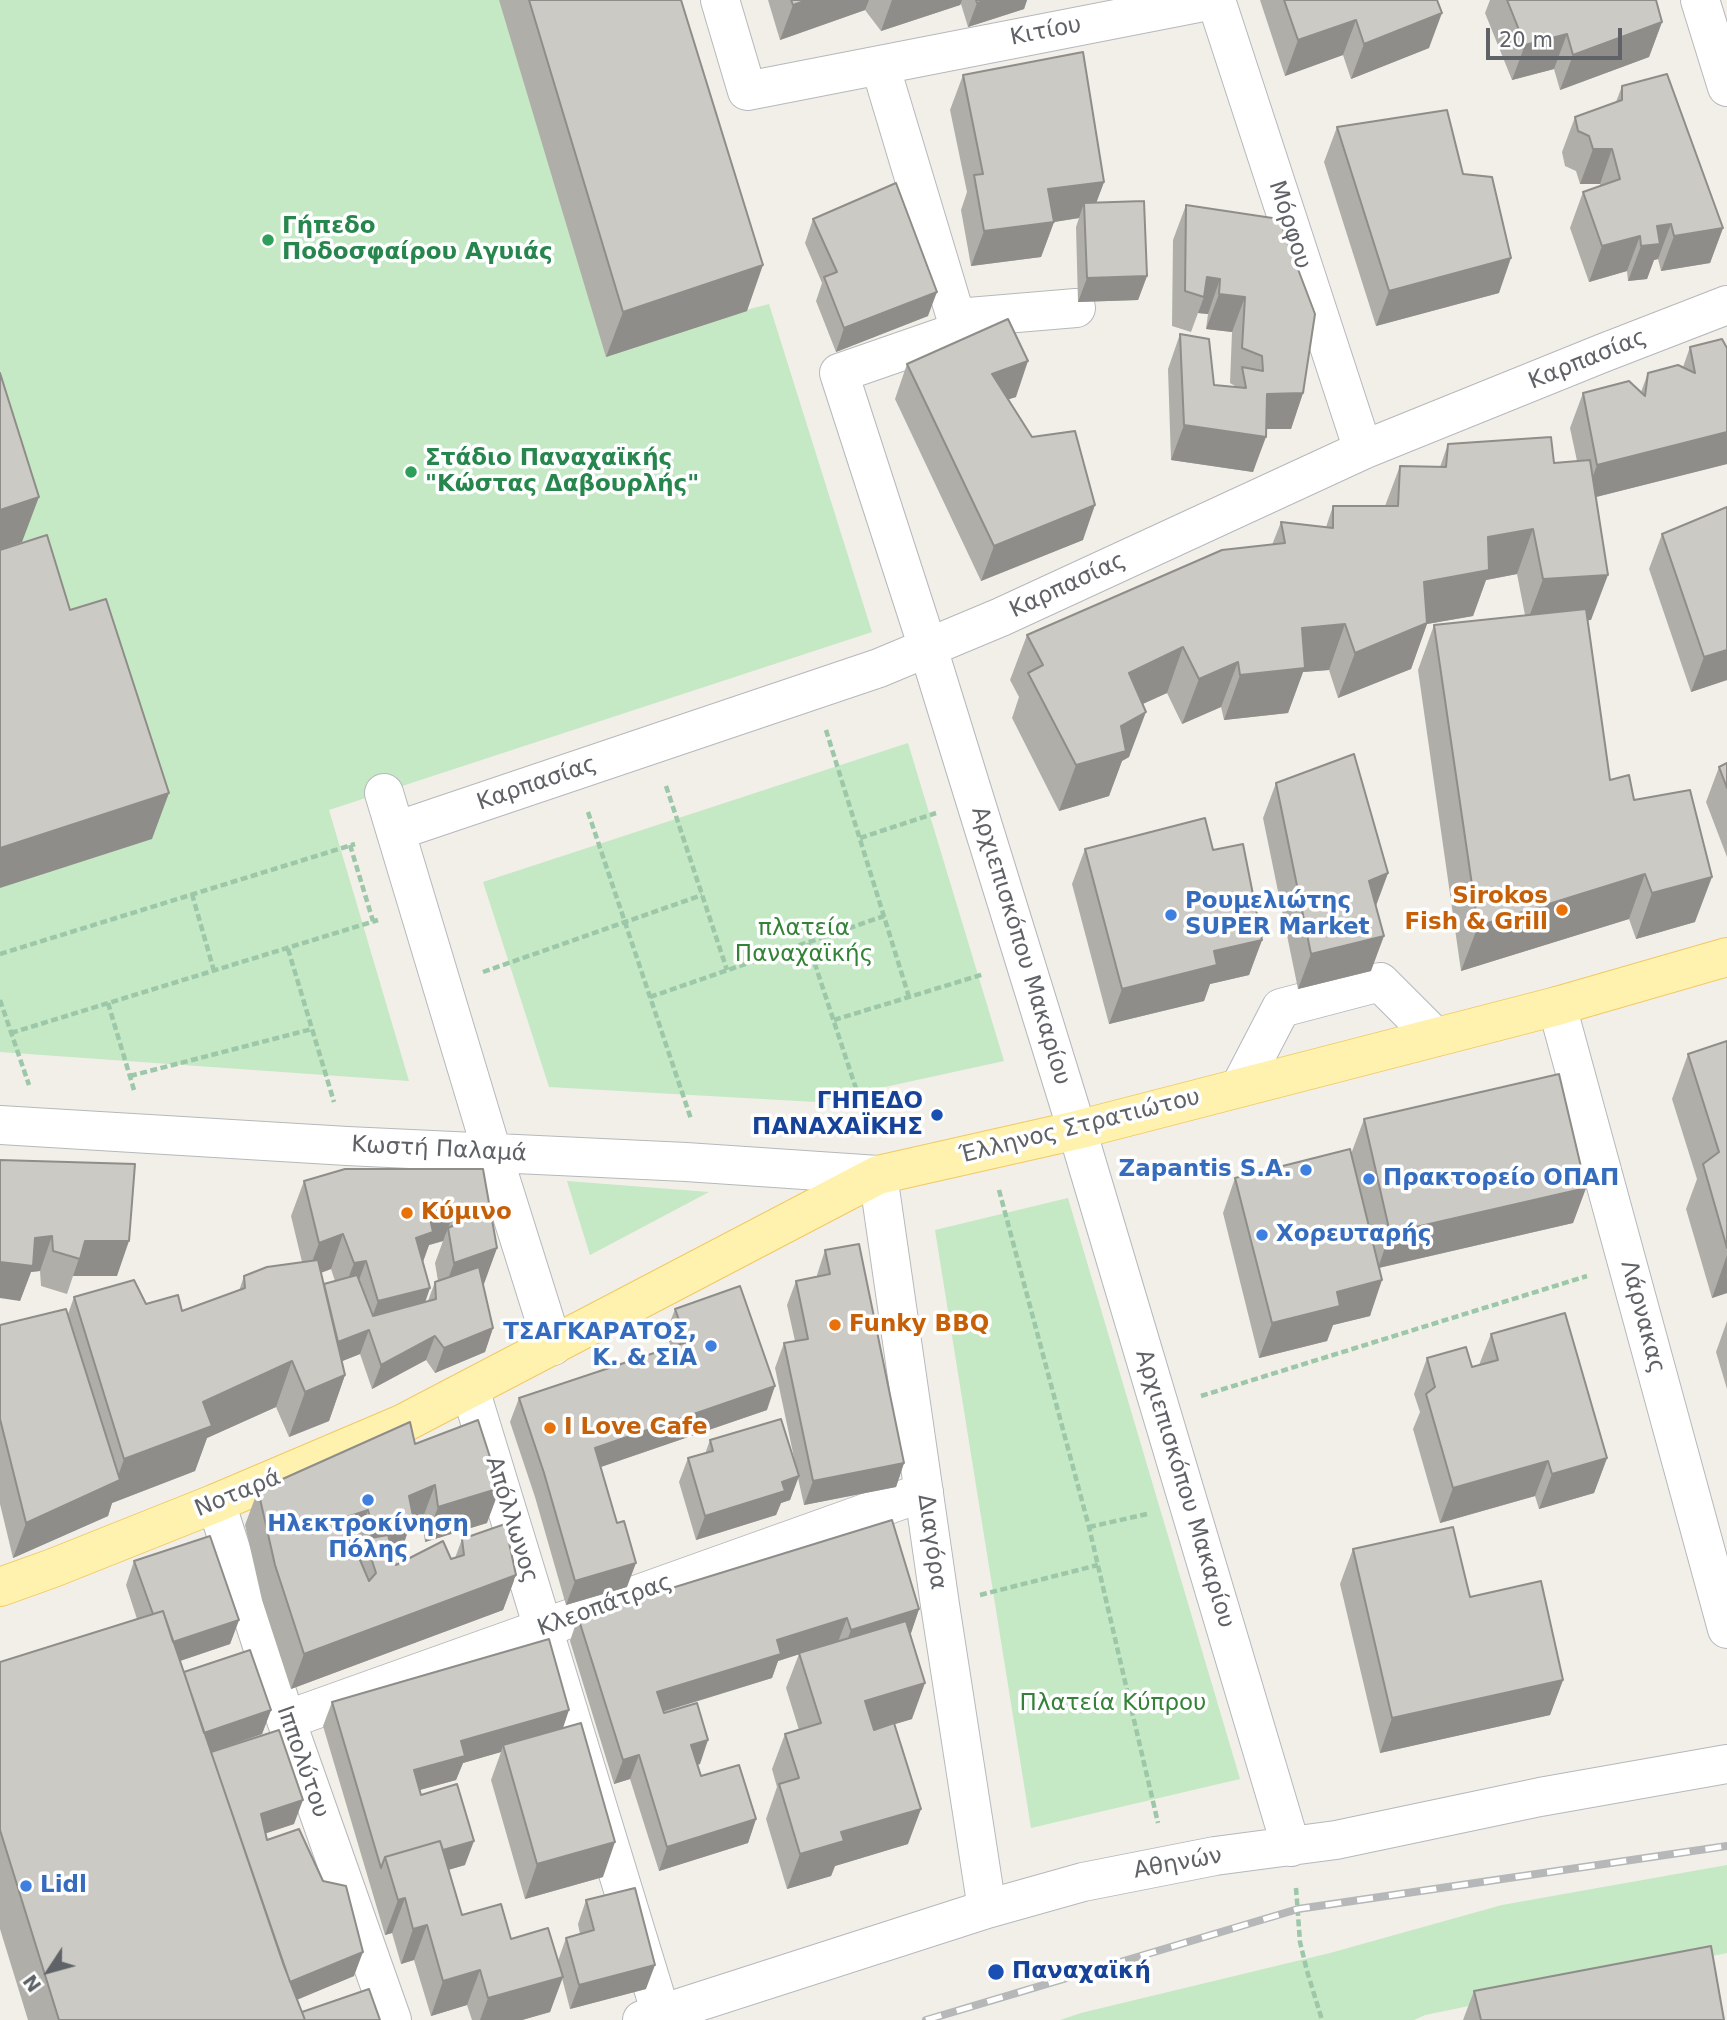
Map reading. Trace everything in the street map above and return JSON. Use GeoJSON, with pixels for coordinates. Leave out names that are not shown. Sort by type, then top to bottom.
{"type":"FeatureCollection","features":[{"type":"Feature","properties":{"kind":"main road","name":"Έλληνος Στρατιώτου"},"geometry":{"type":"LineString","coordinates":[[470,1389],[881,1174],[1077,1130],[1557,1006],[1727,957]]}},
{"type":"Feature","properties":{"kind":"main road","name":"Νοταρά"},"geometry":{"type":"LineString","coordinates":[[0,1587],[53,1569],[351,1447],[470,1389]]}},
{"type":"Feature","properties":{"kind":"street","name":"Κιτίου"},"geometry":{"type":"LineString","coordinates":[[720,0],[747,91],[1214,0]]}},
{"type":"Feature","properties":{"kind":"street","name":"Μόρφου"},"geometry":{"type":"LineString","coordinates":[[1214,0],[1363,450]]}},
{"type":"Feature","properties":{"kind":"street"},"geometry":{"type":"LineString","coordinates":[[1700,0],[1727,87]]}},
{"type":"Feature","properties":{"kind":"street"},"geometry":{"type":"LineString","coordinates":[[880,65],[959,325],[1076,308]]}},
{"type":"Feature","properties":{"kind":"street","name":"Καρπασίας"},"geometry":{"type":"LineString","coordinates":[[396,831],[814,691],[928,648],[1363,450],[1727,305]]}},
{"type":"Feature","properties":{"kind":"street","name":"Αρχιεπισκόπου Μακαρίου"},"geometry":{"type":"LineString","coordinates":[[959,325],[839,373],[928,648],[1077,1130],[1291,1847]]}},
{"type":"Feature","properties":{"kind":"street"},"geometry":{"type":"LineString","coordinates":[[384,793],[492,1152],[554,1346]]}},
{"type":"Feature","properties":{"kind":"street"},"geometry":{"type":"LineString","coordinates":[[1240,1087],[1281,1008],[1380,982],[1435,1037]]}},
{"type":"Feature","properties":{"kind":"street","name":"Λάρνακας"},"geometry":{"type":"LineString","coordinates":[[1557,1006],[1727,1629]]}},
{"type":"Feature","properties":{"kind":"street","name":"Κωστή Παλαμά"},"geometry":{"type":"LineString","coordinates":[[0,1125],[881,1174]]}},
{"type":"Feature","properties":{"kind":"street","name":"Διαγόρα"},"geometry":{"type":"LineString","coordinates":[[881,1174],[923,1492],[987,1909]]}},
{"type":"Feature","properties":{"kind":"street","name":"Απόλλωνος"},"geometry":{"type":"LineString","coordinates":[[470,1389],[545,1627],[652,2017]]}},
{"type":"Feature","properties":{"kind":"street","name":"Κλεοπάτρας"},"geometry":{"type":"LineString","coordinates":[[286,1720],[923,1492]]}},
{"type":"Feature","properties":{"kind":"street","name":"Ιππολύτου"},"geometry":{"type":"LineString","coordinates":[[216,1503],[286,1720],[393,2020]]}},
{"type":"Feature","properties":{"kind":"street","name":"Αθηνών"},"geometry":{"type":"LineString","coordinates":[[652,2017],[987,1909],[1083,1882],[1168,1864],[1365,1834],[1540,1797],[1727,1764]]}},
{"type":"Feature","properties":{"kind":"path"},"geometry":{"type":"LineString","coordinates":[[814,691],[909,997]]}},
{"type":"Feature","properties":{"kind":"path"},"geometry":{"type":"LineString","coordinates":[[652,745],[727,971]]}},
{"type":"Feature","properties":{"kind":"path"},"geometry":{"type":"LineString","coordinates":[[574,771],[706,1163]]}},
{"type":"Feature","properties":{"kind":"path"},"geometry":{"type":"LineString","coordinates":[[860,838],[975,801]]}},
{"type":"Feature","properties":{"kind":"path"},"geometry":{"type":"LineString","coordinates":[[0,954],[350,845],[373,922]]}},
{"type":"Feature","properties":{"kind":"path"},"geometry":{"type":"LineString","coordinates":[[192,894],[214,971]]}},
{"type":"Feature","properties":{"kind":"path"},"geometry":{"type":"LineString","coordinates":[[442,986],[702,895]]}},
{"type":"Feature","properties":{"kind":"path"},"geometry":{"type":"LineString","coordinates":[[12,1033],[419,908]]}},
{"type":"Feature","properties":{"kind":"path"},"geometry":{"type":"LineString","coordinates":[[650,997],[884,916]]}},
{"type":"Feature","properties":{"kind":"path"},"geometry":{"type":"LineString","coordinates":[[808,943],[881,1174]]}},
{"type":"Feature","properties":{"kind":"path"},"geometry":{"type":"LineString","coordinates":[[288,948],[347,1146]]}},
{"type":"Feature","properties":{"kind":"path"},"geometry":{"type":"LineString","coordinates":[[834,1020],[1025,962]]}},
{"type":"Feature","properties":{"kind":"path"},"geometry":{"type":"LineString","coordinates":[[0,1000],[43,1127]]}},
{"type":"Feature","properties":{"kind":"path"},"geometry":{"type":"LineString","coordinates":[[108,1003],[147,1134]]}},
{"type":"Feature","properties":{"kind":"path"},"geometry":{"type":"LineString","coordinates":[[130,1076],[312,1029]]}},
{"type":"Feature","properties":{"kind":"path"},"geometry":{"type":"LineString","coordinates":[[988,1150],[1089,1527],[1168,1864]]}},
{"type":"Feature","properties":{"kind":"path"},"geometry":{"type":"LineString","coordinates":[[1160,1408],[1628,1264]]}},
{"type":"Feature","properties":{"kind":"path"},"geometry":{"type":"LineString","coordinates":[[1089,1527],[1189,1505]]}},
{"type":"Feature","properties":{"kind":"path"},"geometry":{"type":"LineString","coordinates":[[940,1605],[1098,1565]]}},
{"type":"Feature","properties":{"kind":"path"},"geometry":{"type":"LineString","coordinates":[[1291,1847],[1300,1942],[1322,2020]]}},
{"type":"Feature","properties":{"kind":"green space","name":"Στάδιο Παναχαϊκής \"Κώστας Δαβουρλής\""},"geometry":{"type":"Polygon","coordinates":[[[0,0],[651,0],[746,310],[769,304],[872,632],[329,810],[409,1081],[0,1052],[0,0]]]}},
{"type":"Feature","properties":{"kind":"green space","name":"πλατεία Παναχαϊκής"},"geometry":{"type":"Polygon","coordinates":[[[908,743],[1004,1061],[816,1102],[549,1087],[483,882],[908,743]]]}},
{"type":"Feature","properties":{"kind":"green space"},"geometry":{"type":"Polygon","coordinates":[[[567,1181],[709,1192],[590,1255],[567,1181]]]}},
{"type":"Feature","properties":{"kind":"green space","name":"Πλατεία Κύπρου"},"geometry":{"type":"Polygon","coordinates":[[[1068,1198],[1240,1779],[1031,1828],[935,1230],[1068,1198]]]}},
{"type":"Feature","properties":{"kind":"green space"},"geometry":{"type":"Polygon","coordinates":[[[1727,1865],[1727,1953],[1425,2015],[1414,2020],[1060,2020],[1330,1953],[1502,1905],[1727,1865]]]}},
{"type":"Feature","properties":{"kind":"building"},"geometry":{"type":"Polygon","coordinates":[[[529,0],[681,0],[763,265],[623,312],[529,0]]]}},
{"type":"Feature","properties":{"kind":"building"},"geometry":{"type":"Polygon","coordinates":[[[791,0],[807,0],[793,5],[791,0]]]}},
{"type":"Feature","properties":{"kind":"building"},"geometry":{"type":"Polygon","coordinates":[[[1284,0],[1437,0],[1442,13],[1364,44],[1356,20],[1298,40],[1284,0]]]}},
{"type":"Feature","properties":{"kind":"building"},"geometry":{"type":"Polygon","coordinates":[[[1507,0],[1656,0],[1662,22],[1573,55],[1567,34],[1525,45],[1507,0]]]}},
{"type":"Feature","properties":{"kind":"building"},"geometry":{"type":"Polygon","coordinates":[[[1083,52],[1104,182],[1048,189],[1054,222],[984,231],[974,175],[983,174],[963,75],[1083,52]]]}},
{"type":"Feature","properties":{"kind":"building"},"geometry":{"type":"Polygon","coordinates":[[[1667,74],[1723,228],[1674,236],[1671,224],[1657,226],[1660,244],[1641,246],[1640,236],[1602,246],[1583,192],[1620,179],[1612,149],[1593,149],[1589,136],[1578,131],[1575,117],[1622,100],[1622,86],[1667,74]]]}},
{"type":"Feature","properties":{"kind":"building"},"geometry":{"type":"Polygon","coordinates":[[[1447,110],[1463,174],[1492,177],[1511,258],[1389,291],[1337,127],[1447,110]]]}},
{"type":"Feature","properties":{"kind":"building"},"geometry":{"type":"Polygon","coordinates":[[[896,183],[937,292],[844,328],[824,277],[837,272],[813,219],[896,183]]]}},
{"type":"Feature","properties":{"kind":"building"},"geometry":{"type":"Polygon","coordinates":[[[1144,201],[1147,276],[1087,278],[1084,203],[1144,201]]]}},
{"type":"Feature","properties":{"kind":"building"},"geometry":{"type":"Polygon","coordinates":[[[1186,205],[1279,219],[1315,314],[1303,393],[1267,394],[1266,437],[1184,425],[1180,334],[1209,339],[1214,385],[1246,388],[1242,367],[1263,371],[1262,356],[1242,348],[1245,297],[1219,294],[1220,279],[1207,277],[1204,297],[1185,291],[1186,205]]]}},
{"type":"Feature","properties":{"kind":"building"},"geometry":{"type":"Polygon","coordinates":[[[1008,319],[1028,361],[992,374],[1032,437],[1075,431],[1095,505],[994,546],[907,364],[1008,319]]]}},
{"type":"Feature","properties":{"kind":"building"},"geometry":{"type":"Polygon","coordinates":[[[1722,339],[1727,348],[1727,432],[1597,465],[1583,393],[1629,381],[1645,396],[1648,373],[1678,365],[1695,373],[1690,347],[1722,339]]]}},
{"type":"Feature","properties":{"kind":"building"},"geometry":{"type":"Polygon","coordinates":[[[0,373],[39,497],[0,510],[0,373]]]}},
{"type":"Feature","properties":{"kind":"building"},"geometry":{"type":"Polygon","coordinates":[[[1551,437],[1554,463],[1590,460],[1608,575],[1543,579],[1533,529],[1488,537],[1489,570],[1424,582],[1427,623],[1355,653],[1345,624],[1302,628],[1305,668],[1240,675],[1238,662],[1199,679],[1183,647],[1129,673],[1146,712],[1121,726],[1126,751],[1076,765],[1028,673],[1043,665],[1027,635],[1222,550],[1285,543],[1281,522],[1333,528],[1333,506],[1398,506],[1400,466],[1446,467],[1448,444],[1551,437]]]}},
{"type":"Feature","properties":{"kind":"building"},"geometry":{"type":"Polygon","coordinates":[[[1727,507],[1727,650],[1704,657],[1662,534],[1727,507]]]}},
{"type":"Feature","properties":{"kind":"building"},"geometry":{"type":"Polygon","coordinates":[[[47,535],[70,610],[106,599],[169,793],[0,848],[0,550],[47,535]]]}},
{"type":"Feature","properties":{"kind":"building"},"geometry":{"type":"Polygon","coordinates":[[[1586,609],[1610,780],[1629,775],[1634,800],[1690,790],[1712,877],[1652,893],[1645,874],[1478,926],[1434,625],[1586,609]]]}},
{"type":"Feature","properties":{"kind":"building"},"geometry":{"type":"Polygon","coordinates":[[[1354,754],[1388,873],[1369,881],[1384,936],[1311,954],[1276,783],[1354,754]]]}},
{"type":"Feature","properties":{"kind":"building"},"geometry":{"type":"Polygon","coordinates":[[[1727,763],[1727,788],[1719,767],[1727,763]]]}},
{"type":"Feature","properties":{"kind":"building"},"geometry":{"type":"Polygon","coordinates":[[[1205,818],[1213,850],[1243,844],[1262,940],[1214,951],[1217,965],[1122,989],[1085,849],[1205,818]]]}},
{"type":"Feature","properties":{"kind":"building"},"geometry":{"type":"Polygon","coordinates":[[[1727,1041],[1727,1248],[1703,1164],[1719,1152],[1688,1054],[1727,1041]]]}},
{"type":"Feature","properties":{"kind":"building"},"geometry":{"type":"Polygon","coordinates":[[[1559,1074],[1586,1188],[1390,1233],[1364,1119],[1559,1074]]]}},
{"type":"Feature","properties":{"kind":"building"},"geometry":{"type":"Polygon","coordinates":[[[1350,1149],[1382,1280],[1337,1292],[1340,1306],[1272,1323],[1235,1178],[1350,1149]]]}},
{"type":"Feature","properties":{"kind":"building"},"geometry":{"type":"Polygon","coordinates":[[[0,1160],[135,1164],[129,1241],[85,1241],[80,1259],[53,1251],[52,1236],[35,1238],[33,1266],[0,1262],[0,1160]]]}},
{"type":"Feature","properties":{"kind":"building"},"geometry":{"type":"Polygon","coordinates":[[[345,1169],[483,1169],[497,1248],[454,1263],[448,1228],[461,1222],[457,1205],[429,1214],[433,1232],[416,1238],[430,1288],[378,1301],[366,1261],[354,1263],[343,1234],[319,1243],[304,1181],[345,1169]]]}},
{"type":"Feature","properties":{"kind":"building"},"geometry":{"type":"Polygon","coordinates":[[[859,1244],[904,1463],[813,1481],[784,1343],[808,1339],[796,1281],[830,1274],[825,1250],[859,1244]]]}},
{"type":"Feature","properties":{"kind":"building"},"geometry":{"type":"Polygon","coordinates":[[[318,1260],[345,1375],[305,1392],[292,1361],[203,1402],[212,1426],[124,1459],[74,1297],[134,1280],[146,1304],[178,1295],[182,1311],[245,1288],[244,1276],[267,1267],[318,1260]]]}},
{"type":"Feature","properties":{"kind":"building"},"geometry":{"type":"Polygon","coordinates":[[[479,1267],[493,1328],[444,1348],[435,1336],[381,1365],[369,1330],[338,1342],[324,1284],[357,1275],[373,1316],[436,1299],[435,1282],[479,1267]]]}},
{"type":"Feature","properties":{"kind":"building"},"geometry":{"type":"Polygon","coordinates":[[[740,1286],[775,1386],[595,1448],[617,1523],[624,1521],[636,1563],[575,1581],[519,1398],[687,1342],[675,1309],[740,1286]]]}},
{"type":"Feature","properties":{"kind":"building"},"geometry":{"type":"Polygon","coordinates":[[[66,1309],[120,1480],[26,1523],[0,1419],[0,1325],[66,1309]]]}},
{"type":"Feature","properties":{"kind":"building"},"geometry":{"type":"Polygon","coordinates":[[[1565,1313],[1607,1458],[1552,1474],[1548,1461],[1453,1488],[1426,1394],[1435,1387],[1427,1358],[1466,1347],[1472,1367],[1498,1360],[1491,1334],[1565,1313]]]}},
{"type":"Feature","properties":{"kind":"building"},"geometry":{"type":"Polygon","coordinates":[[[781,1419],[799,1476],[782,1482],[785,1491],[705,1516],[688,1458],[713,1451],[710,1440],[781,1419]]]}},
{"type":"Feature","properties":{"kind":"building"},"geometry":{"type":"Polygon","coordinates":[[[478,1420],[500,1488],[438,1507],[435,1485],[409,1496],[413,1516],[373,1528],[368,1510],[347,1517],[355,1535],[331,1541],[342,1559],[357,1553],[369,1581],[376,1573],[365,1539],[388,1535],[396,1565],[443,1541],[451,1559],[464,1555],[462,1539],[505,1524],[516,1575],[304,1654],[275,1565],[258,1490],[410,1422],[415,1444],[478,1420]]]}},
{"type":"Feature","properties":{"kind":"building"},"geometry":{"type":"Polygon","coordinates":[[[892,1520],[919,1609],[851,1630],[847,1618],[777,1640],[781,1654],[657,1692],[664,1713],[697,1703],[708,1740],[691,1745],[701,1776],[739,1765],[756,1819],[667,1847],[639,1755],[623,1760],[578,1617],[892,1520]]]}},
{"type":"Feature","properties":{"kind":"building"},"geometry":{"type":"Polygon","coordinates":[[[1453,1527],[1470,1597],[1541,1581],[1563,1680],[1392,1718],[1353,1549],[1453,1527]]]}},
{"type":"Feature","properties":{"kind":"building"},"geometry":{"type":"Polygon","coordinates":[[[210,1536],[239,1620],[173,1642],[163,1611],[153,1614],[134,1561],[210,1536]]]}},
{"type":"Feature","properties":{"kind":"building"},"geometry":{"type":"Polygon","coordinates":[[[163,1611],[284,1966],[305,2020],[59,2020],[0,1830],[0,1662],[163,1611]]]}},
{"type":"Feature","properties":{"kind":"building"},"geometry":{"type":"Polygon","coordinates":[[[906,1621],[925,1683],[865,1701],[874,1730],[894,1723],[921,1809],[841,1832],[844,1841],[800,1854],[779,1784],[799,1778],[785,1734],[821,1723],[799,1653],[906,1621]]]}},
{"type":"Feature","properties":{"kind":"building"},"geometry":{"type":"Polygon","coordinates":[[[549,1639],[569,1710],[461,1741],[465,1756],[414,1770],[421,1795],[457,1784],[474,1841],[443,1850],[440,1841],[385,1857],[381,1868],[332,1702],[549,1639]]]}},
{"type":"Feature","properties":{"kind":"building"},"geometry":{"type":"Polygon","coordinates":[[[250,1650],[271,1710],[204,1733],[184,1672],[250,1650]]]}},
{"type":"Feature","properties":{"kind":"building"},"geometry":{"type":"Polygon","coordinates":[[[581,1723],[615,1842],[537,1864],[503,1745],[581,1723]]]}},
{"type":"Feature","properties":{"kind":"building"},"geometry":{"type":"Polygon","coordinates":[[[279,1730],[303,1800],[261,1814],[267,1840],[299,1829],[323,1881],[346,1886],[363,1952],[290,1982],[211,1752],[279,1730]]]}},
{"type":"Feature","properties":{"kind":"building"},"geometry":{"type":"Polygon","coordinates":[[[440,1841],[462,1915],[501,1904],[511,1939],[548,1928],[563,1977],[488,1998],[480,1970],[443,1981],[427,1925],[413,1929],[405,1898],[398,1900],[385,1857],[440,1841]]]}},
{"type":"Feature","properties":{"kind":"building"},"geometry":{"type":"Polygon","coordinates":[[[635,1888],[655,1965],[579,1985],[566,1938],[594,1930],[586,1900],[635,1888]]]}},
{"type":"Feature","properties":{"kind":"building"},"geometry":{"type":"Polygon","coordinates":[[[1711,1946],[1724,2020],[1481,2020],[1474,1991],[1711,1946]]]}},
{"type":"Feature","properties":{"kind":"building"},"geometry":{"type":"Polygon","coordinates":[[[369,1989],[380,2020],[305,2020],[302,2012],[369,1989]]]}},
{"type":"Feature","properties":{"kind":"railway"},"geometry":{"type":"LineString","coordinates":[[926,2020],[1298,1909],[1727,1846]]}},
{"type":"Feature","properties":{"kind":"place","name":"Γήπεδο Ποδοσφαίρου Αγυιάς"},"geometry":{"type":"Point","coordinates":[268,240]}},
{"type":"Feature","properties":{"kind":"place","name":"Στάδιο Παναχαϊκής \"Κώστας Δαβουρλής\""},"geometry":{"type":"Point","coordinates":[411,472]}},
{"type":"Feature","properties":{"kind":"place","name":"Sirokos Fish & Grill"},"geometry":{"type":"Point","coordinates":[1562,910]}},
{"type":"Feature","properties":{"kind":"place","name":"Ρουμελιώτης SUPER Market"},"geometry":{"type":"Point","coordinates":[1171,915]}},
{"type":"Feature","properties":{"kind":"place","name":"ΓΗΠΕΔΟ ΠΑΝΑΧΑΪΚΗΣ"},"geometry":{"type":"Point","coordinates":[937,1115]}},
{"type":"Feature","properties":{"kind":"place","name":"Zapantis S.A."},"geometry":{"type":"Point","coordinates":[1306,1170]}},
{"type":"Feature","properties":{"kind":"place","name":"Πρακτορείο ΟΠΑΠ"},"geometry":{"type":"Point","coordinates":[1369,1179]}},
{"type":"Feature","properties":{"kind":"place","name":"Κύμινο"},"geometry":{"type":"Point","coordinates":[407,1213]}},
{"type":"Feature","properties":{"kind":"place","name":"Xoρευταρής"},"geometry":{"type":"Point","coordinates":[1262,1235]}},
{"type":"Feature","properties":{"kind":"place","name":"Funky BBQ"},"geometry":{"type":"Point","coordinates":[835,1325]}},
{"type":"Feature","properties":{"kind":"place","name":"ΤΣΑΓΚΑΡΑΤΟΣ, Κ. & ΣΙΑ"},"geometry":{"type":"Point","coordinates":[711,1346]}},
{"type":"Feature","properties":{"kind":"place","name":"I Love Cafe"},"geometry":{"type":"Point","coordinates":[550,1428]}},
{"type":"Feature","properties":{"kind":"place","name":"Ηλεκτροκίνηση Πόλης"},"geometry":{"type":"Point","coordinates":[368,1500]}},
{"type":"Feature","properties":{"kind":"place","name":"Lidl"},"geometry":{"type":"Point","coordinates":[26,1886]}},
{"type":"Feature","properties":{"kind":"place","name":"Παναχαϊκή"},"geometry":{"type":"Point","coordinates":[996,1972]}}]}
